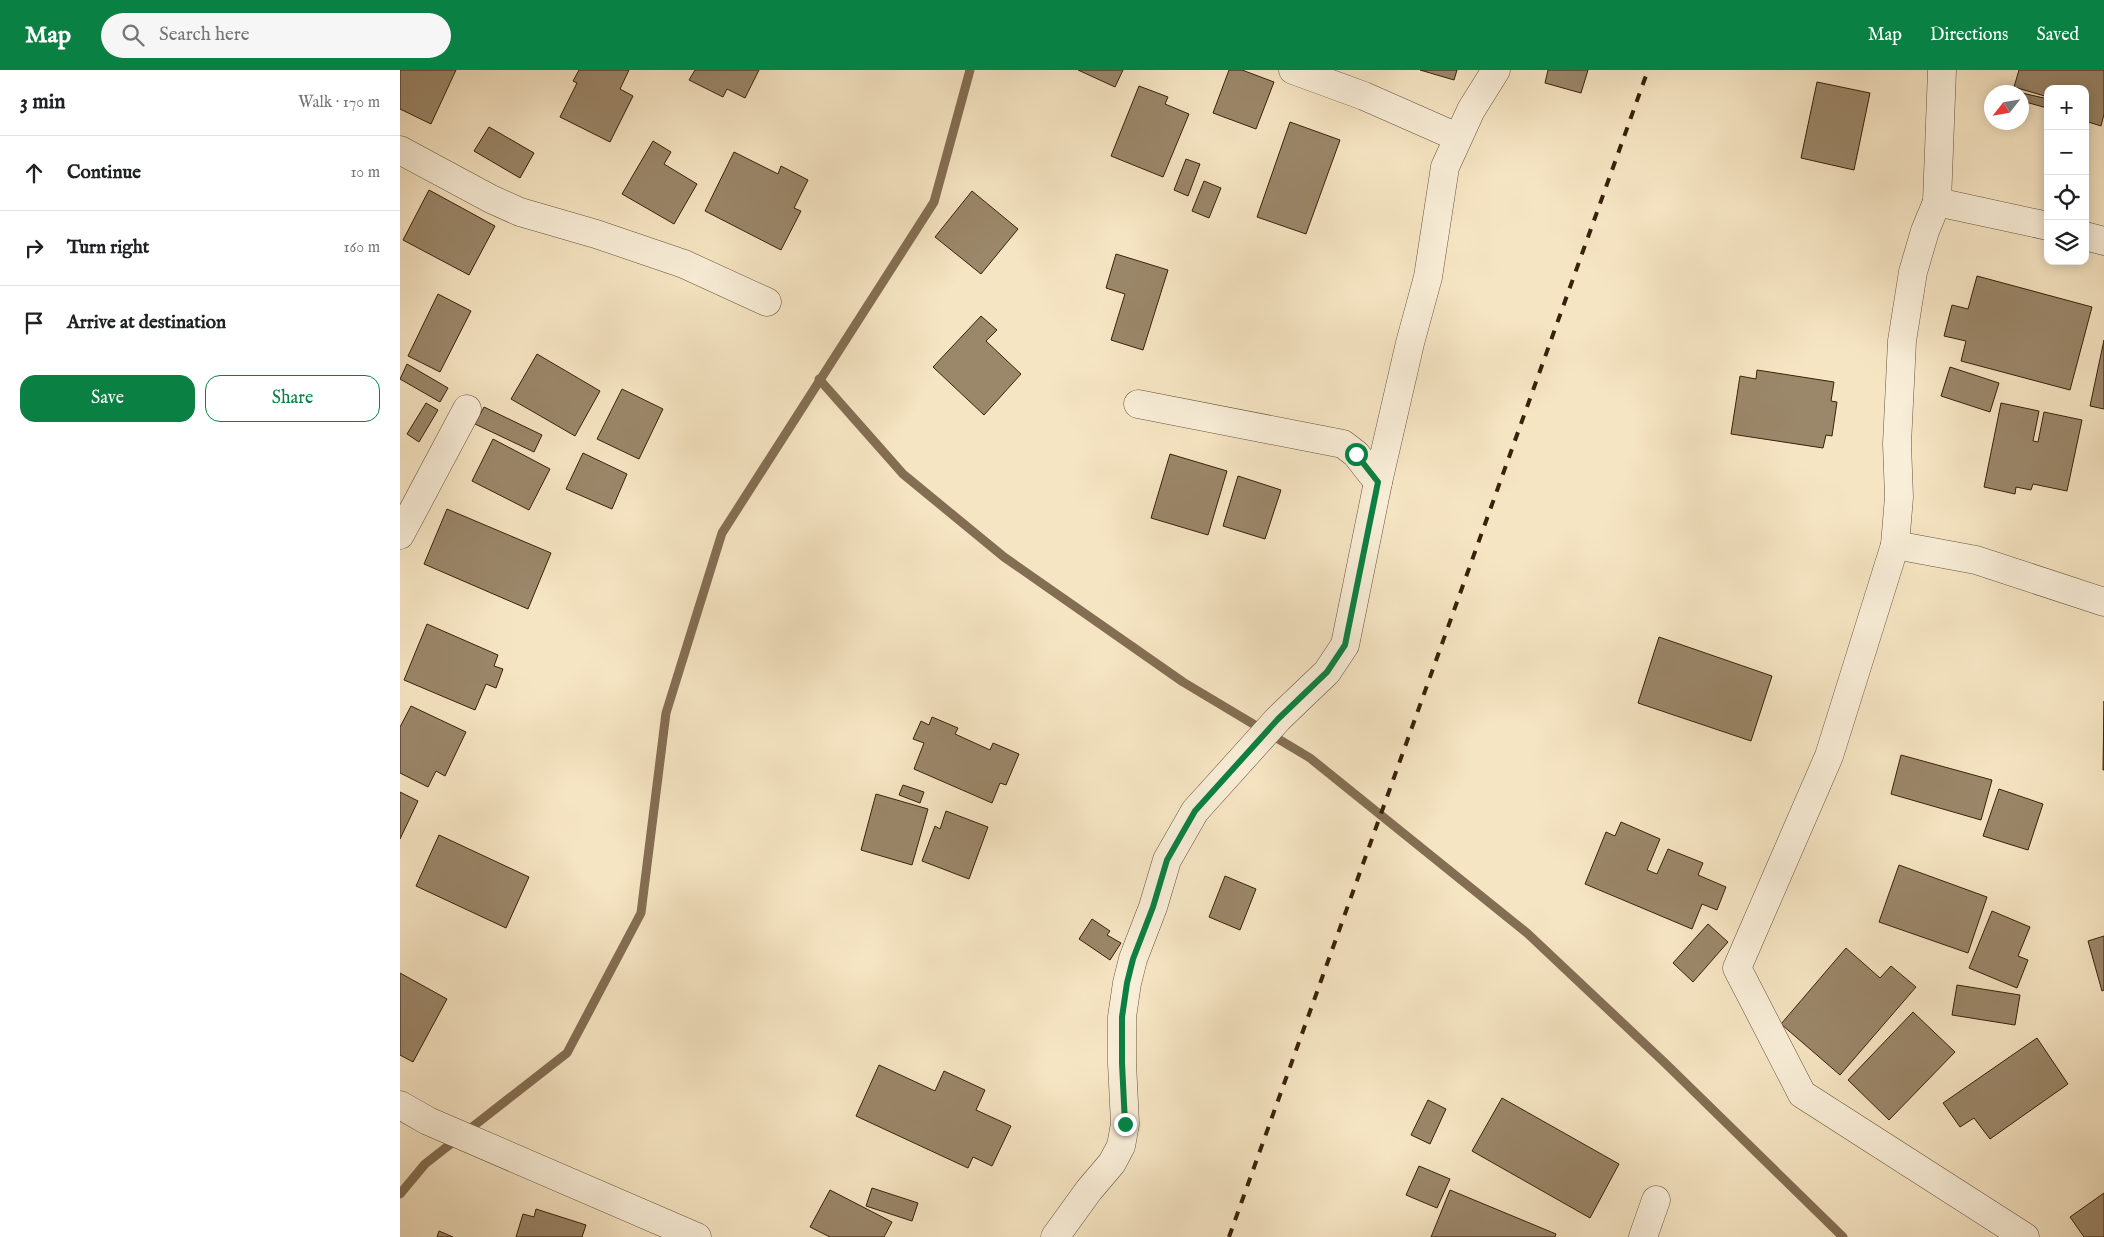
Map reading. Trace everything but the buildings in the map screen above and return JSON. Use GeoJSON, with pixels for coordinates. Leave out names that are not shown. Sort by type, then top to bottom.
{"type":"FeatureCollection","features":[{"type":"Feature","properties":{"kind":"street"},"geometry":{"type":"LineString","coordinates":[[1293,70],[1364,96],[1457,136]]}},
{"type":"Feature","properties":{"kind":"street"},"geometry":{"type":"LineString","coordinates":[[1055,1237],[1089,1190],[1112,1163],[1120,1146],[1125,1124],[1122,1017],[1127,983],[1133,959],[1153,907],[1167,860],[1195,811],[1278,719],[1327,672],[1345,645],[1378,482],[1410,343],[1428,277],[1445,167],[1457,136],[1496,70]]}},
{"type":"Feature","properties":{"kind":"street"},"geometry":{"type":"LineString","coordinates":[[1942,70],[1937,202],[1925,231],[1913,272],[1902,341],[1897,444],[1899,497],[1895,545],[1829,756],[1737,968],[1802,1094],[2025,1237]]}},
{"type":"Feature","properties":{"kind":"street"},"geometry":{"type":"LineString","coordinates":[[400,150],[491,199],[520,212],[596,234],[684,264],[767,302]]}},
{"type":"Feature","properties":{"kind":"street"},"geometry":{"type":"LineString","coordinates":[[1937,202],[2044,225]]}},
{"type":"Feature","properties":{"kind":"street"},"geometry":{"type":"LineString","coordinates":[[2089,237],[2104,241]]}},
{"type":"Feature","properties":{"kind":"street"},"geometry":{"type":"LineString","coordinates":[[1138,404],[1343,444],[1356,454],[1378,482]]}},
{"type":"Feature","properties":{"kind":"street"},"geometry":{"type":"LineString","coordinates":[[400,535],[467,410]]}},
{"type":"Feature","properties":{"kind":"street"},"geometry":{"type":"LineString","coordinates":[[1895,545],[1976,560],[2104,602]]}},
{"type":"Feature","properties":{"kind":"street"},"geometry":{"type":"LineString","coordinates":[[400,1105],[428,1121],[697,1237]]}},
{"type":"Feature","properties":{"kind":"street"},"geometry":{"type":"LineString","coordinates":[[1644,1237],[1656,1200]]}},
{"type":"Feature","properties":{"kind":"waterway"},"geometry":{"type":"LineString","coordinates":[[400,1194],[425,1164],[567,1053],[641,913],[666,713],[722,533],[934,202],[970,70]]}},
{"type":"Feature","properties":{"kind":"waterway"},"geometry":{"type":"LineString","coordinates":[[819,379],[903,474],[1004,557],[1183,682],[1310,758],[1527,933],[1665,1063],[1843,1237]]}},
{"type":"Feature","properties":{"kind":"railway"},"geometry":{"type":"LineString","coordinates":[[1229,1237],[1648,70]]}},
{"type":"Feature","properties":{"kind":"route"},"geometry":{"type":"LineString","coordinates":[[1125,1124],[1122,1017],[1127,983],[1133,959],[1153,907],[1167,860],[1195,811],[1278,719],[1327,672],[1345,645],[1378,482],[1356,454]]}}]}
